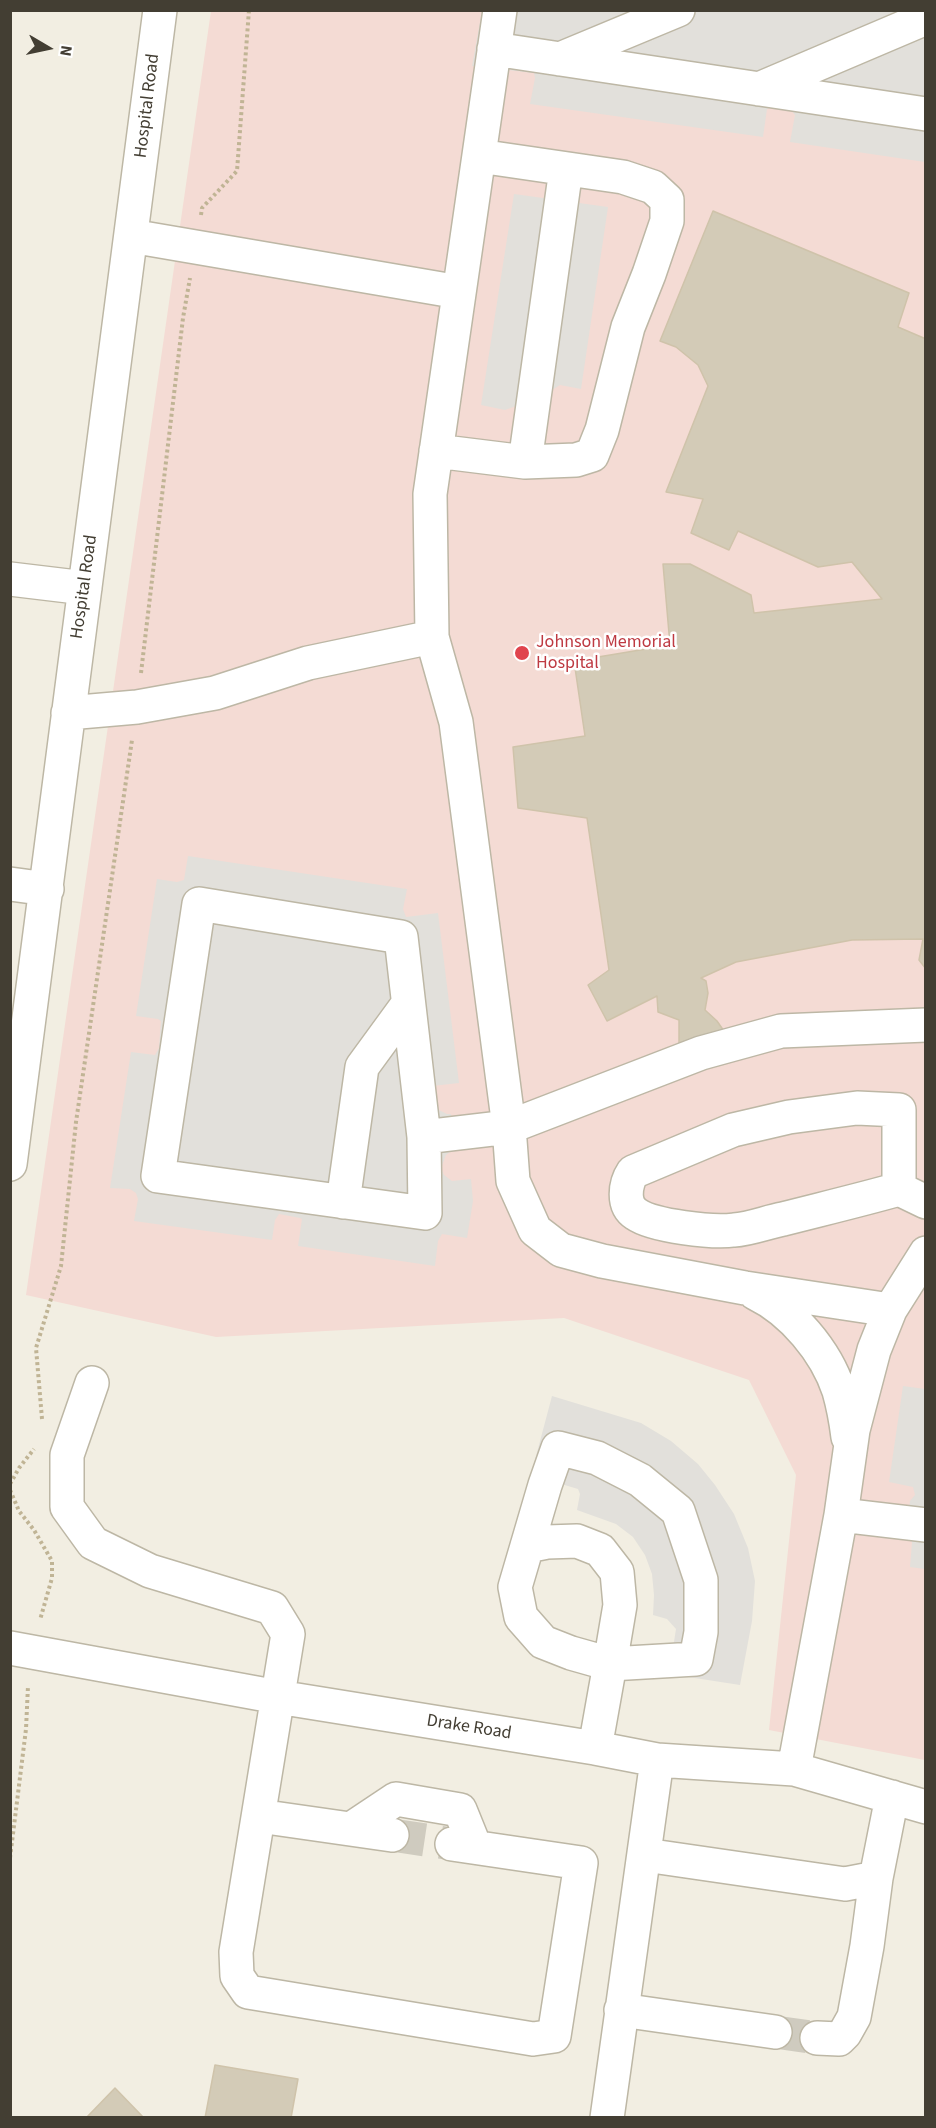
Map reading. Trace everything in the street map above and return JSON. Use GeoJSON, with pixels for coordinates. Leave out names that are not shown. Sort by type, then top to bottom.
{"type":"FeatureCollection","features":[{"type":"Feature","properties":{"kind":"street","name":"Hospital Road"},"geometry":{"type":"LineString","coordinates":[[10,1164],[160,10]]}},
{"type":"Feature","properties":{"kind":"street"},"geometry":{"type":"LineString","coordinates":[[500,10],[430,494],[432,637],[456,722],[509,1127],[513,1181],[535,1230],[561,1250],[602,1261],[745,1288],[890,1310]]}},
{"type":"Feature","properties":{"kind":"street"},"geometry":{"type":"LineString","coordinates":[[559,59],[678,10]]}},
{"type":"Feature","properties":{"kind":"street"},"geometry":{"type":"LineString","coordinates":[[759,89],[926,18]]}},
{"type":"Feature","properties":{"kind":"street"},"geometry":{"type":"LineString","coordinates":[[494,49],[926,114]]}},
{"type":"Feature","properties":{"kind":"street"},"geometry":{"type":"LineString","coordinates":[[436,451],[525,462],[576,460],[592,455],[602,429],[628,327],[667,220],[667,200],[653,187],[623,177],[479,156]]}},
{"type":"Feature","properties":{"kind":"street"},"geometry":{"type":"LineString","coordinates":[[525,462],[566,169]]}},
{"type":"Feature","properties":{"kind":"street"},"geometry":{"type":"LineString","coordinates":[[131,236],[459,292]]}},
{"type":"Feature","properties":{"kind":"street"},"geometry":{"type":"LineString","coordinates":[[10,579],[85,588]]}},
{"type":"Feature","properties":{"kind":"street"},"geometry":{"type":"LineString","coordinates":[[68,713],[136,707],[214,693],[308,663],[432,637]]}},
{"type":"Feature","properties":{"kind":"street"},"geometry":{"type":"LineString","coordinates":[[10,884],[46,889]]}},
{"type":"Feature","properties":{"kind":"street"},"geometry":{"type":"LineString","coordinates":[[199,904],[400,937],[408,1004],[424,1137],[425,1213],[158,1176],[199,904]]}},
{"type":"Feature","properties":{"kind":"street"},"geometry":{"type":"LineString","coordinates":[[343,1202],[362,1067],[408,1004]]}},
{"type":"Feature","properties":{"kind":"street"},"geometry":{"type":"LineString","coordinates":[[424,1137],[509,1127],[701,1053],[781,1031],[926,1025]]}},
{"type":"Feature","properties":{"kind":"street"},"geometry":{"type":"LineString","coordinates":[[857,1108],[899,1110],[912,1196],[734,1230],[697,1229],[654,1222],[634,1213],[628,1204],[626,1194],[627,1181],[633,1172],[733,1130],[789,1117],[857,1108]]}},
{"type":"Feature","properties":{"kind":"street"},"geometry":{"type":"LineString","coordinates":[[794,1769],[841,1515],[853,1430],[874,1350],[890,1310],[926,1253]]}},
{"type":"Feature","properties":{"kind":"street"},"geometry":{"type":"LineString","coordinates":[[745,1288],[771,1301],[798,1323],[820,1353],[838,1389],[850,1451]]}},
{"type":"Feature","properties":{"kind":"street"},"geometry":{"type":"LineString","coordinates":[[92,1383],[67,1455],[68,1507],[93,1543],[150,1571],[272,1608],[288,1634],[236,1952],[237,1976],[248,1992],[533,2039],[554,2036],[581,1863],[464,1846],[460,1810],[396,1799],[351,1830]]}},
{"type":"Feature","properties":{"kind":"street"},"geometry":{"type":"LineString","coordinates":[[558,1448],[597,1458],[640,1480],[678,1511],[700,1580],[701,1632],[696,1659],[610,1664],[543,1642],[521,1617],[516,1587],[558,1448]]}},
{"type":"Feature","properties":{"kind":"street"},"geometry":{"type":"LineString","coordinates":[[841,1515],[926,1525]]}},
{"type":"Feature","properties":{"kind":"street"},"geometry":{"type":"LineString","coordinates":[[527,1546],[547,1542],[577,1541],[600,1550],[617,1572],[620,1605],[595,1748]]}},
{"type":"Feature","properties":{"kind":"street","name":"Drake Road"},"geometry":{"type":"LineString","coordinates":[[10,1648],[278,1697],[657,1760],[794,1769],[926,1807]]}},
{"type":"Feature","properties":{"kind":"street"},"geometry":{"type":"LineString","coordinates":[[607,2118],[657,1760]]}},
{"type":"Feature","properties":{"kind":"street"},"geometry":{"type":"LineString","coordinates":[[817,2038],[839,2039],[854,2017],[876,1878],[892,1797]]}},
{"type":"Feature","properties":{"kind":"street"},"geometry":{"type":"LineString","coordinates":[[259,1816],[392,1835]]}},
{"type":"Feature","properties":{"kind":"street"},"geometry":{"type":"LineString","coordinates":[[645,1855],[845,1884],[876,1878]]}},
{"type":"Feature","properties":{"kind":"street"},"geometry":{"type":"LineString","coordinates":[[621,2010],[775,2032]]}},
{"type":"Feature","properties":{"kind":"path"},"geometry":{"type":"LineString","coordinates":[[42,1423],[36,1348],[61,1266],[76,1122],[136,707],[183,318],[202,208],[237,171],[249,10]]}},
{"type":"Feature","properties":{"kind":"path"},"geometry":{"type":"LineString","coordinates":[[10,1484],[36,1445]]}},
{"type":"Feature","properties":{"kind":"shaded area","name":"Johnson Memorial Hospital"},"geometry":{"type":"Polygon","coordinates":[[[211,11],[925,11],[925,1760],[769,1730],[796,1475],[749,1380],[564,1318],[216,1337],[26,1295],[211,11]]]}},
{"type":"Feature","properties":{"kind":"shaded area"},"geometry":{"type":"Polygon","coordinates":[[[482,11],[925,11],[925,162],[790,142],[795,115],[791,110],[771,107],[767,109],[763,137],[530,104],[534,73],[472,66],[482,11]]]}},
{"type":"Feature","properties":{"kind":"shaded area"},"geometry":{"type":"Polygon","coordinates":[[[514,194],[608,207],[581,389],[560,385],[549,394],[505,410],[481,405],[514,194]]]}},
{"type":"Feature","properties":{"kind":"shaded area"},"geometry":{"type":"Polygon","coordinates":[[[188,856],[407,889],[403,909],[406,917],[438,913],[459,1083],[432,1086],[437,1109],[451,1114],[454,1149],[446,1155],[441,1168],[444,1175],[452,1181],[471,1179],[473,1201],[467,1238],[442,1234],[438,1241],[435,1266],[298,1246],[302,1219],[279,1214],[275,1220],[272,1240],[134,1221],[138,1199],[136,1193],[130,1189],[110,1188],[131,1052],[155,1055],[159,1048],[161,1021],[136,1016],[157,879],[177,882],[184,880],[188,856]]]}},
{"type":"Feature","properties":{"kind":"shaded area"},"geometry":{"type":"Polygon","coordinates":[[[903,1386],[925,1389],[925,1569],[910,1567],[912,1542],[905,1538],[910,1501],[915,1495],[913,1487],[889,1482],[903,1386]]]}},
{"type":"Feature","properties":{"kind":"shaded area"},"geometry":{"type":"Polygon","coordinates":[[[552,1396],[641,1423],[671,1441],[698,1464],[734,1514],[748,1548],[755,1581],[752,1621],[740,1685],[669,1674],[676,1629],[667,1619],[653,1615],[652,1574],[645,1555],[633,1537],[616,1524],[577,1510],[580,1494],[578,1489],[531,1475],[552,1396]]]}},
{"type":"Feature","properties":{"kind":"building"},"geometry":{"type":"Polygon","coordinates":[[[713,211],[909,293],[898,327],[926,339],[926,969],[919,960],[923,939],[852,940],[736,962],[701,978],[706,981],[708,993],[705,1010],[726,1034],[679,1054],[679,1020],[658,1012],[657,996],[607,1021],[588,985],[609,970],[587,818],[518,808],[513,747],[585,736],[574,661],[670,645],[663,564],[690,564],[751,595],[754,613],[882,599],[852,562],[818,567],[738,531],[729,550],[691,533],[703,499],[666,492],[708,386],[698,365],[676,347],[660,341],[713,211]]]}},
{"type":"Feature","properties":{"kind":"building"},"geometry":{"type":"Polygon","coordinates":[[[215,2065],[298,2079],[291,2118],[205,2118],[215,2065]]]}},
{"type":"Feature","properties":{"kind":"building"},"geometry":{"type":"Polygon","coordinates":[[[115,2088],[144,2118],[86,2118],[115,2088]]]}},
{"type":"Feature","properties":{"kind":"tunnel"},"geometry":{"type":"LineString","coordinates":[[392,1835],[452,1844]]}},
{"type":"Feature","properties":{"kind":"tunnel"},"geometry":{"type":"LineString","coordinates":[[775,2032],[817,2038]]}},
{"type":"Feature","properties":{"kind":"place","name":"Johnson Memorial Hospital"},"geometry":{"type":"Point","coordinates":[522,653]}}]}
